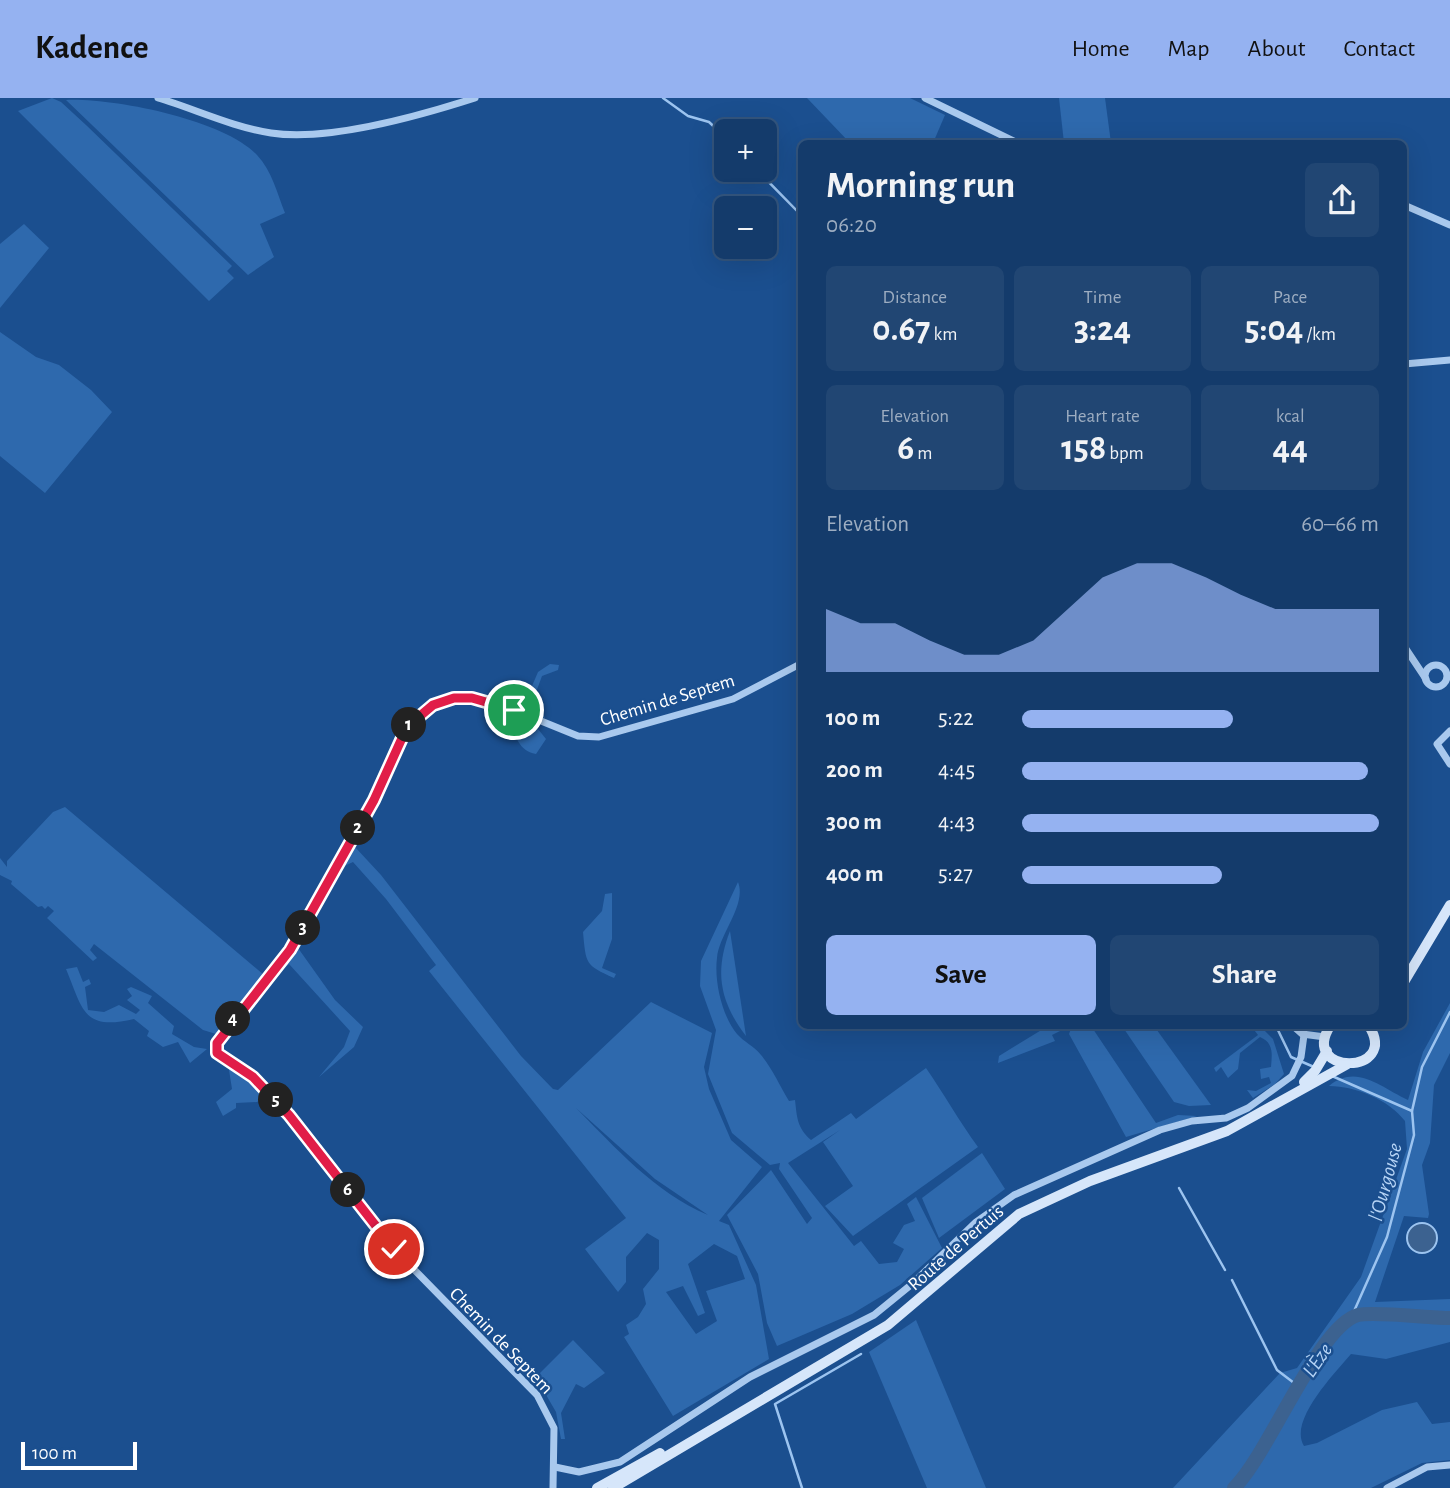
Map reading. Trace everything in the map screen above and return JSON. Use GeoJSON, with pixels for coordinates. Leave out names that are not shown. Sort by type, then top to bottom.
{"type":"FeatureCollection","features":[{"type":"Feature","properties":{"kind":"main road"},"geometry":{"type":"LineString","coordinates":[[1407,974],[1450,905]]}},
{"type":"Feature","properties":{"kind":"main road"},"geometry":{"type":"LineString","coordinates":[[1329,1029],[1325,1037],[1327,1051],[1332,1058],[1346,1065]]}},
{"type":"Feature","properties":{"kind":"main road"},"geometry":{"type":"LineString","coordinates":[[1370,1029],[1374,1037]]}},
{"type":"Feature","properties":{"kind":"main road"},"geometry":{"type":"LineString","coordinates":[[1374,1037],[1377,1029]]}},
{"type":"Feature","properties":{"kind":"main road","name":"Route de Pertuis"},"geometry":{"type":"LineString","coordinates":[[613,1488],[888,1325],[1019,1214],[1081,1184],[1227,1132],[1291,1094],[1346,1065],[1367,1058],[1374,1037]]}},
{"type":"Feature","properties":{"kind":"main road","name":"Route de Pertuis"},"geometry":{"type":"LineString","coordinates":[[1291,1094],[1315,1072],[1327,1051]]}},
{"type":"Feature","properties":{"kind":"main road","name":"Route de Pertuis"},"geometry":{"type":"LineString","coordinates":[[597,1488],[731,1418]]}},
{"type":"Feature","properties":{"kind":"street"},"geometry":{"type":"LineString","coordinates":[[158,98],[259,131],[289,135],[409,118],[475,98]]}},
{"type":"Feature","properties":{"kind":"street"},"geometry":{"type":"LineString","coordinates":[[925,98],[1012,140]]}},
{"type":"Feature","properties":{"kind":"street"},"geometry":{"type":"LineString","coordinates":[[1407,206],[1450,225]]}},
{"type":"Feature","properties":{"kind":"street"},"geometry":{"type":"LineString","coordinates":[[1407,364],[1450,360]]}},
{"type":"Feature","properties":{"kind":"street"},"geometry":{"type":"LineString","coordinates":[[1407,651],[1426,680],[1434,686],[1450,690]]}},
{"type":"Feature","properties":{"kind":"street","name":"Chemin de Septem"},"geometry":{"type":"LineString","coordinates":[[553,1488],[553,1423],[537,1395],[394,1249],[289,1115],[253,1077],[217,1053],[217,1043],[290,950],[374,800],[407,727],[433,705],[454,698],[472,698],[514,710],[578,736],[599,737],[733,699],[798,665]]}},
{"type":"Feature","properties":{"kind":"street"},"geometry":{"type":"LineString","coordinates":[[1426,680],[1431,667],[1441,666],[1447,678],[1440,686]]}},
{"type":"Feature","properties":{"kind":"street"},"geometry":{"type":"LineString","coordinates":[[1450,731],[1437,744],[1450,764]]}},
{"type":"Feature","properties":{"kind":"street"},"geometry":{"type":"LineString","coordinates":[[1297,1029],[1304,1035],[1325,1037]]}},
{"type":"Feature","properties":{"kind":"street"},"geometry":{"type":"LineString","coordinates":[[555,1467],[579,1472],[620,1462],[750,1377],[874,1315],[912,1284],[982,1217],[1014,1195],[1160,1130],[1187,1121],[1240,1113],[1292,1076],[1299,1062],[1304,1035]]}},
{"type":"Feature","properties":{"kind":"street"},"geometry":{"type":"LineString","coordinates":[[1387,1488],[1427,1467],[1450,1465]]}},
{"type":"Feature","properties":{"kind":"shaded area"},"geometry":{"type":"Polygon","coordinates":[[[52,98],[61,102],[86,125],[232,266],[227,271],[234,278],[209,301],[18,111],[52,98]]]}},
{"type":"Feature","properties":{"kind":"shaded area"},"geometry":{"type":"Polygon","coordinates":[[[807,98],[910,98],[945,115],[934,140],[847,140],[807,98]]]}},
{"type":"Feature","properties":{"kind":"shaded area"},"geometry":{"type":"Polygon","coordinates":[[[1059,98],[1105,98],[1111,140],[1064,140],[1059,98]]]}},
{"type":"Feature","properties":{"kind":"shaded area"},"geometry":{"type":"Polygon","coordinates":[[[66,100],[112,103],[168,114],[220,131],[257,155],[274,182],[285,213],[260,224],[274,257],[248,275],[66,100]]]}},
{"type":"Feature","properties":{"kind":"shaded area"},"geometry":{"type":"Polygon","coordinates":[[[24,224],[49,248],[0,308],[0,244],[24,224]]]}},
{"type":"Feature","properties":{"kind":"shaded area"},"geometry":{"type":"Polygon","coordinates":[[[0,332],[36,357],[59,365],[91,390],[112,412],[45,493],[0,456],[0,332]]]}},
{"type":"Feature","properties":{"kind":"shaded area"},"geometry":{"type":"Polygon","coordinates":[[[550,664],[559,665],[558,670],[542,676],[531,706],[545,717],[544,720],[535,718],[534,724],[546,739],[536,754],[521,746],[509,721],[523,707],[538,672],[550,664]]]}},
{"type":"Feature","properties":{"kind":"shaded area"},"geometry":{"type":"Polygon","coordinates":[[[65,807],[264,975],[216,1034],[203,1030],[94,944],[90,950],[97,958],[93,961],[47,918],[54,911],[48,906],[45,909],[38,907],[11,884],[12,881],[0,875],[0,858],[7,867],[7,861],[53,812],[65,807]]]}},
{"type":"Feature","properties":{"kind":"shaded area"},"geometry":{"type":"Polygon","coordinates":[[[355,847],[381,875],[521,1056],[553,1089],[558,1090],[651,1002],[712,1033],[704,1067],[709,1089],[731,1140],[762,1167],[719,1221],[729,1225],[756,1285],[769,1359],[673,1416],[624,1337],[629,1334],[626,1325],[638,1317],[646,1304],[643,1289],[659,1269],[659,1240],[647,1233],[626,1257],[626,1282],[618,1292],[585,1249],[626,1218],[429,971],[436,965],[386,899],[353,862],[340,868],[298,948],[335,1000],[363,1027],[354,1047],[319,1077],[344,1047],[350,1031],[289,964],[268,983],[350,848],[355,847]],[[576,1108],[653,1182],[708,1215],[655,1179],[576,1108]],[[714,1244],[688,1264],[705,1313],[698,1316],[683,1286],[666,1292],[696,1334],[717,1321],[706,1291],[745,1279],[737,1256],[714,1244]]]}},
{"type":"Feature","properties":{"kind":"shaded area"},"geometry":{"type":"Polygon","coordinates":[[[738,882],[739,900],[717,958],[720,998],[727,1018],[737,1034],[765,1060],[789,1101],[795,1100],[798,1122],[806,1136],[811,1140],[851,1113],[856,1119],[926,1068],[978,1147],[853,1236],[825,1206],[853,1186],[823,1142],[840,1130],[788,1163],[854,1246],[861,1241],[879,1264],[897,1262],[904,1249],[893,1243],[904,1225],[915,1221],[907,1204],[916,1197],[942,1248],[900,1285],[852,1314],[777,1346],[767,1323],[758,1274],[727,1215],[771,1170],[807,1224],[812,1218],[779,1169],[780,1163],[770,1165],[732,1133],[708,1074],[716,1030],[700,986],[701,961],[738,882]]]}},
{"type":"Feature","properties":{"kind":"shaded area"},"geometry":{"type":"Polygon","coordinates":[[[612,893],[612,939],[602,968],[616,974],[614,978],[597,970],[589,962],[583,932],[602,911],[605,894],[612,893]]]}},
{"type":"Feature","properties":{"kind":"shaded area"},"geometry":{"type":"Polygon","coordinates":[[[730,931],[746,1036],[730,1011],[722,986],[722,960],[730,931]]]}},
{"type":"Feature","properties":{"kind":"shaded area"},"geometry":{"type":"Polygon","coordinates":[[[77,967],[83,982],[89,979],[91,984],[85,987],[88,1010],[104,1012],[119,1005],[136,1014],[140,1010],[127,1000],[132,996],[127,989],[131,987],[152,996],[148,1003],[174,1026],[172,1034],[194,1047],[207,1049],[190,1063],[178,1042],[163,1047],[147,1036],[149,1031],[134,1019],[104,1022],[87,1014],[66,969],[77,967]]]}},
{"type":"Feature","properties":{"kind":"shaded area"},"geometry":{"type":"Polygon","coordinates":[[[1450,1003],[1450,1053],[1434,1085],[1430,1143],[1422,1165],[1428,1218],[1404,1216],[1375,1302],[1450,1299],[1450,1342],[1386,1359],[1351,1354],[1308,1411],[1302,1424],[1301,1436],[1304,1446],[1317,1443],[1382,1410],[1417,1402],[1432,1424],[1450,1422],[1450,1460],[1422,1463],[1371,1488],[1173,1488],[1280,1373],[1297,1368],[1361,1277],[1407,1149],[1405,1121],[1390,1107],[1371,1096],[1329,1086],[1349,1077],[1359,1077],[1379,1084],[1408,1100],[1423,1052],[1450,1003]]]}},
{"type":"Feature","properties":{"kind":"shaded area"},"geometry":{"type":"Polygon","coordinates":[[[1043,1029],[1062,1030],[1052,1035],[1055,1041],[998,1063],[999,1056],[1043,1029]]]}},
{"type":"Feature","properties":{"kind":"shaded area"},"geometry":{"type":"Polygon","coordinates":[[[1071,1029],[1093,1029],[1156,1123],[1178,1115],[1197,1116],[1126,1137],[1069,1034],[1071,1029]]]}},
{"type":"Feature","properties":{"kind":"shaded area"},"geometry":{"type":"Polygon","coordinates":[[[1124,1029],[1156,1029],[1211,1105],[1189,1106],[1174,1102],[1124,1029]]]}},
{"type":"Feature","properties":{"kind":"shaded area"},"geometry":{"type":"Polygon","coordinates":[[[1253,1029],[1263,1029],[1273,1039],[1284,1074],[1275,1084],[1253,1098],[1247,1090],[1256,1091],[1271,1083],[1269,1077],[1261,1079],[1260,1069],[1271,1067],[1272,1058],[1271,1049],[1265,1039],[1260,1037],[1240,1053],[1238,1069],[1228,1078],[1221,1067],[1216,1072],[1214,1068],[1258,1035],[1253,1029]]]}},
{"type":"Feature","properties":{"kind":"shaded area"},"geometry":{"type":"Polygon","coordinates":[[[234,1066],[267,1095],[257,1102],[236,1103],[236,1108],[223,1116],[216,1102],[232,1089],[229,1070],[234,1066]]]}},
{"type":"Feature","properties":{"kind":"shaded area"},"geometry":{"type":"Polygon","coordinates":[[[982,1153],[1005,1189],[939,1238],[922,1198],[982,1153]]]}},
{"type":"Feature","properties":{"kind":"shaded area"},"geometry":{"type":"Polygon","coordinates":[[[1422,1223],[1433,1227],[1437,1238],[1433,1249],[1422,1253],[1411,1249],[1407,1238],[1411,1227],[1422,1223]]]}},
{"type":"Feature","properties":{"kind":"shaded area"},"geometry":{"type":"Polygon","coordinates":[[[916,1320],[986,1488],[927,1488],[869,1352],[916,1320]]]}},
{"type":"Feature","properties":{"kind":"shaded area"},"geometry":{"type":"Polygon","coordinates":[[[573,1340],[605,1373],[584,1388],[576,1384],[561,1413],[565,1439],[561,1439],[556,1412],[538,1381],[539,1374],[573,1340]]]}},
{"type":"Feature","properties":{"kind":"waterway"},"geometry":{"type":"LineString","coordinates":[[663,98],[688,116],[709,122],[714,127]]}},
{"type":"Feature","properties":{"kind":"waterway"},"geometry":{"type":"LineString","coordinates":[[769,182],[798,212]]}},
{"type":"Feature","properties":{"kind":"waterway","name":"l'Ourgouse"},"geometry":{"type":"LineString","coordinates":[[1351,1318],[1387,1237],[1414,1135],[1412,1111],[1422,1067],[1450,1012]]}},
{"type":"Feature","properties":{"kind":"waterway"},"geometry":{"type":"LineString","coordinates":[[1277,1029],[1291,1057],[1314,1067]]}},
{"type":"Feature","properties":{"kind":"waterway"},"geometry":{"type":"LineString","coordinates":[[1332,1076],[1412,1111]]}},
{"type":"Feature","properties":{"kind":"waterway"},"geometry":{"type":"LineString","coordinates":[[1179,1188],[1225,1270]]}},
{"type":"Feature","properties":{"kind":"waterway"},"geometry":{"type":"LineString","coordinates":[[1232,1280],[1277,1370],[1298,1386]]}},
{"type":"Feature","properties":{"kind":"waterway","name":"L'Èze"},"geometry":{"type":"LineString","coordinates":[[1234,1488],[1263,1448],[1310,1366],[1343,1324],[1358,1315],[1366,1314],[1450,1318]]}},
{"type":"Feature","properties":{"kind":"waterway"},"geometry":{"type":"LineString","coordinates":[[802,1488],[775,1404],[861,1354]]}},
{"type":"Feature","properties":{"kind":"route"},"geometry":{"type":"LineString","coordinates":[[394,1249],[289,1115],[253,1077],[217,1053],[218,1037],[290,950],[374,800],[407,727],[433,705],[454,698],[472,698],[514,710]]}}]}
